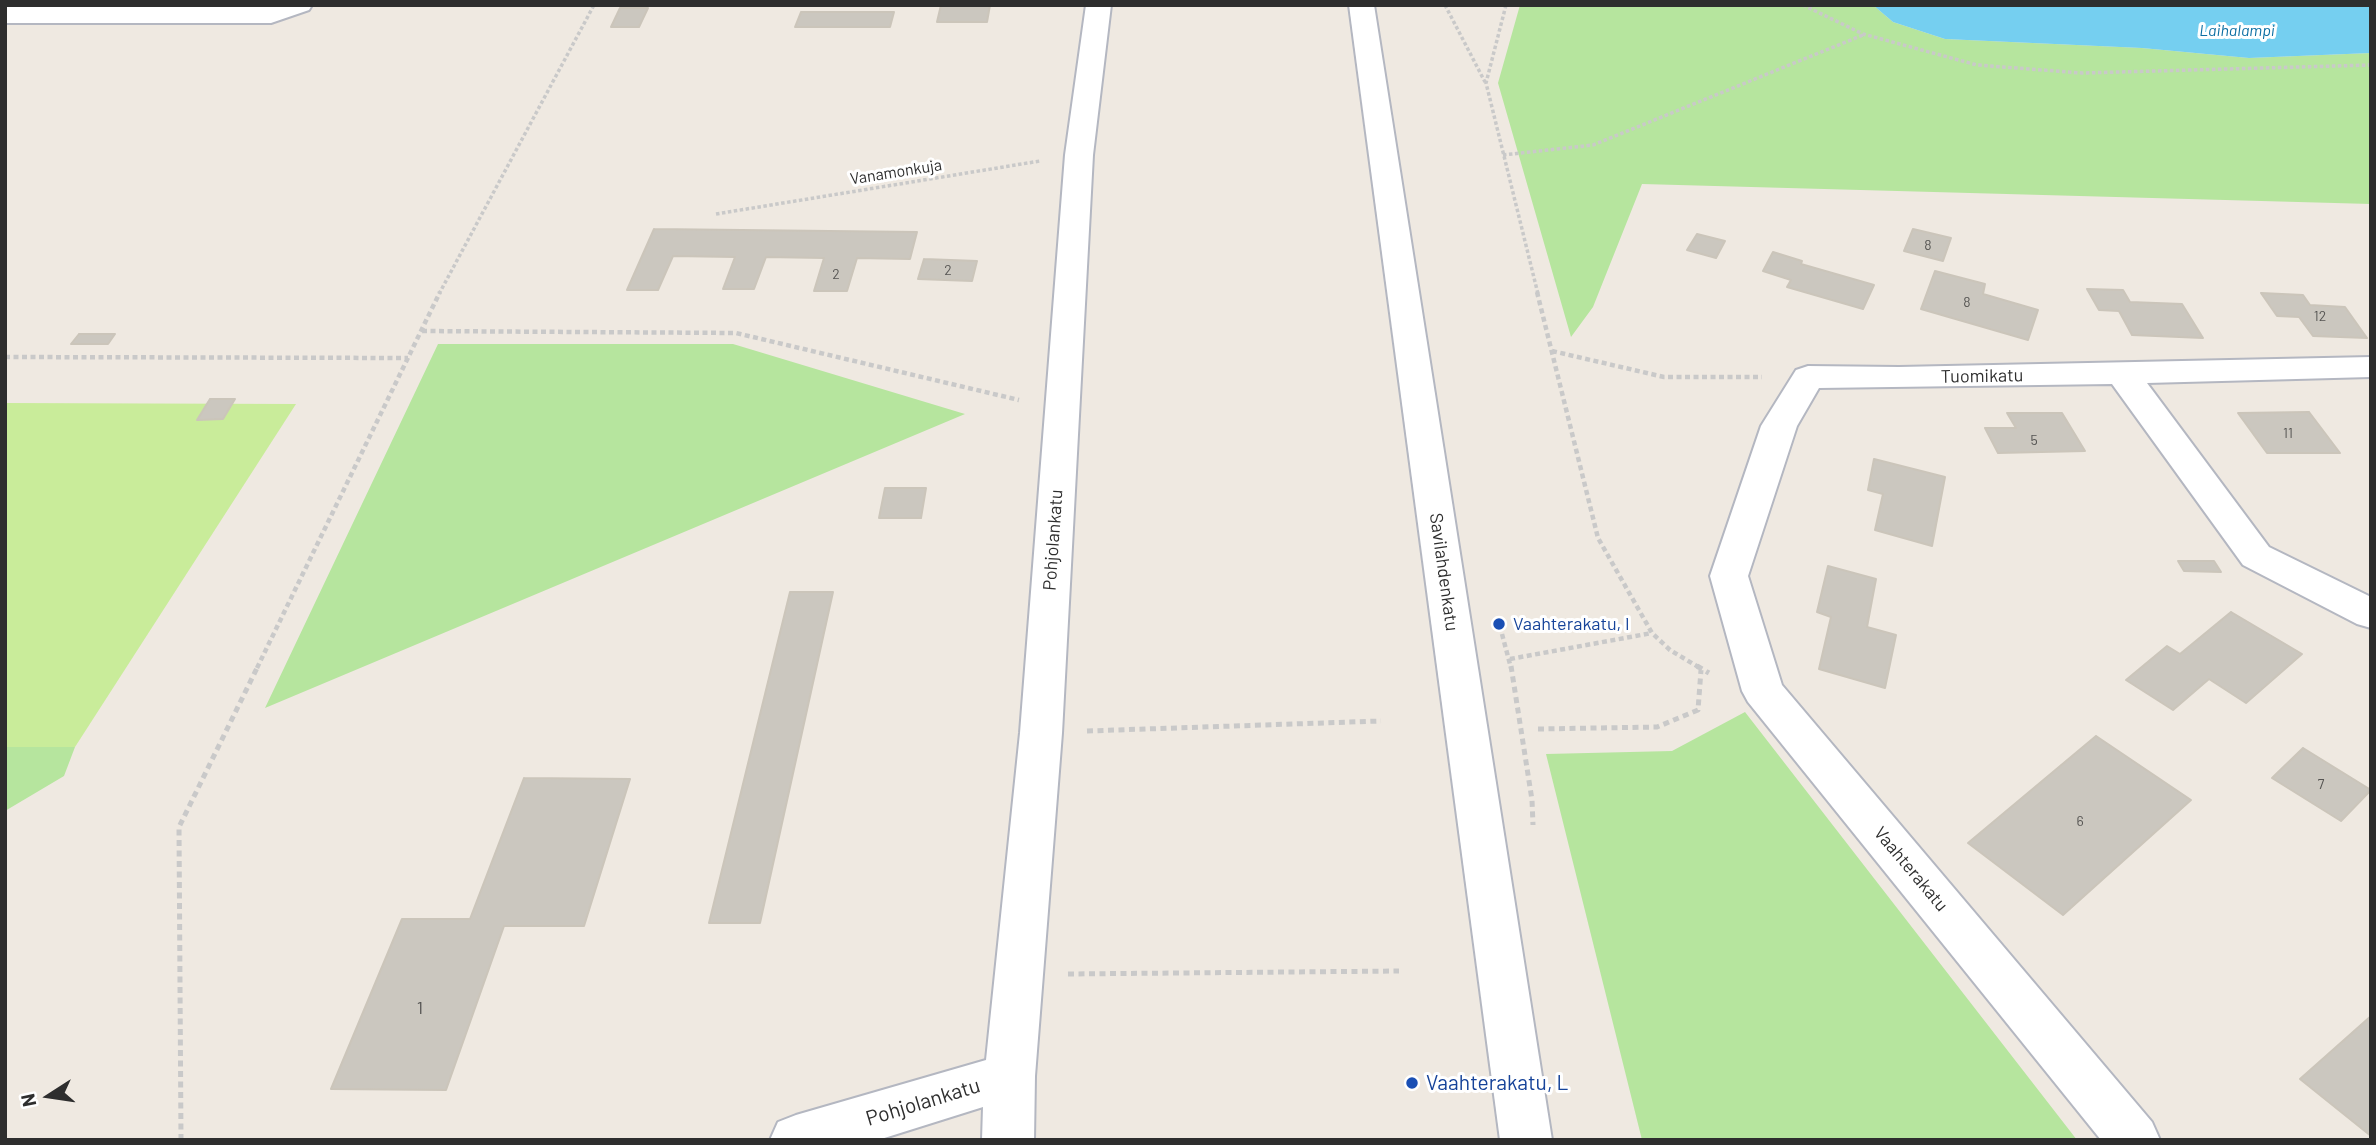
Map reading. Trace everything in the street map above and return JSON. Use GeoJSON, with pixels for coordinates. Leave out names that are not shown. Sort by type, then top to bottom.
{"type":"FeatureCollection","features":[{"type":"Feature","properties":{"kind":"street"},"geometry":{"type":"LineString","coordinates":[[5,15],[271,15],[300,5]]}},
{"type":"Feature","properties":{"kind":"street","name":"Pohjolankatu"},"geometry":{"type":"LineString","coordinates":[[1008,1140],[1010,1076],[1041,733],[1079,155],[1099,5]]}},
{"type":"Feature","properties":{"kind":"street","name":"Savilahdenkatu"},"geometry":{"type":"LineString","coordinates":[[1361,5],[1526,1140]]}},
{"type":"Feature","properties":{"kind":"street","name":"Tuomikatu"},"geometry":{"type":"LineString","coordinates":[[1808,377],[2371,367]]}},
{"type":"Feature","properties":{"kind":"street"},"geometry":{"type":"LineString","coordinates":[[2122,373],[2256,556],[2371,614]]}},
{"type":"Feature","properties":{"kind":"street","name":"Vaahterakatu"},"geometry":{"type":"LineString","coordinates":[[1808,377],[1779,426],[1730,576],[1763,691],[2134,1140]]}},
{"type":"Feature","properties":{"kind":"street","name":"Pohjolankatu"},"geometry":{"type":"LineString","coordinates":[[796,1140],[1010,1076]]}},
{"type":"Feature","properties":{"kind":"path"},"geometry":{"type":"LineString","coordinates":[[181,1140],[179,827],[463,246],[594,5]]}},
{"type":"Feature","properties":{"kind":"path"},"geometry":{"type":"LineString","coordinates":[[1445,5],[1486,83],[1598,538],[1652,633],[1670,650],[1701,670],[1763,691]]}},
{"type":"Feature","properties":{"kind":"path"},"geometry":{"type":"LineString","coordinates":[[1486,83],[1506,5]]}},
{"type":"Feature","properties":{"kind":"path"},"geometry":{"type":"LineString","coordinates":[[1803,5],[1863,34],[1977,65],[2082,73],[2371,65]]}},
{"type":"Feature","properties":{"kind":"path"},"geometry":{"type":"LineString","coordinates":[[1503,155],[1593,145],[1863,34]]}},
{"type":"Feature","properties":{"kind":"path","name":"Vanamonkuja"},"geometry":{"type":"LineString","coordinates":[[716,214],[1079,155]]}},
{"type":"Feature","properties":{"kind":"path"},"geometry":{"type":"LineString","coordinates":[[422,331],[736,333],[1061,410]]}},
{"type":"Feature","properties":{"kind":"path"},"geometry":{"type":"LineString","coordinates":[[1552,351],[1664,377],[1808,377]]}},
{"type":"Feature","properties":{"kind":"path"},"geometry":{"type":"LineString","coordinates":[[5,357],[408,358]]}},
{"type":"Feature","properties":{"kind":"path"},"geometry":{"type":"LineString","coordinates":[[1510,659],[1652,633]]}},
{"type":"Feature","properties":{"kind":"path"},"geometry":{"type":"LineString","coordinates":[[1538,729],[1657,727],[1698,710],[1701,670]]}},
{"type":"Feature","properties":{"kind":"path"},"geometry":{"type":"LineString","coordinates":[[1041,733],[1381,721]]}},
{"type":"Feature","properties":{"kind":"path"},"geometry":{"type":"LineString","coordinates":[[1019,996],[1072,972],[1399,971]]}},
{"type":"Feature","properties":{"kind":"green space"},"geometry":{"type":"Polygon","coordinates":[[[1520,5],[1873,5],[1893,22],[1945,39],[2142,48],[2249,58],[2371,53],[2371,204],[1642,184],[1593,307],[1571,337],[1498,83],[1520,5]]]}},
{"type":"Feature","properties":{"kind":"green space"},"geometry":{"type":"Polygon","coordinates":[[[438,344],[733,344],[965,414],[265,708],[438,344]]]}},
{"type":"Feature","properties":{"kind":"green space"},"geometry":{"type":"Polygon","coordinates":[[[5,403],[296,404],[75,747],[5,747],[5,403]]]}},
{"type":"Feature","properties":{"kind":"green space"},"geometry":{"type":"Polygon","coordinates":[[[1745,712],[2077,1140],[1642,1140],[1546,754],[1672,751],[1745,712]]]}},
{"type":"Feature","properties":{"kind":"green space"},"geometry":{"type":"Polygon","coordinates":[[[5,747],[75,747],[64,776],[5,811],[5,747]]]}},
{"type":"Feature","properties":{"kind":"water","name":"Laihalampi"},"geometry":{"type":"Polygon","coordinates":[[[1873,5],[2371,5],[2371,53],[2249,58],[2142,48],[1945,39],[1893,22],[1873,5]]]}},
{"type":"Feature","properties":{"kind":"building"},"geometry":{"type":"Polygon","coordinates":[[[941,5],[990,5],[987,22],[937,22],[941,5]]]}},
{"type":"Feature","properties":{"kind":"building"},"geometry":{"type":"Polygon","coordinates":[[[620,8],[648,8],[639,27],[611,27],[620,8]]]}},
{"type":"Feature","properties":{"kind":"building"},"geometry":{"type":"Polygon","coordinates":[[[801,12],[894,12],[890,27],[795,27],[801,12]]]}},
{"type":"Feature","properties":{"kind":"building"},"geometry":{"type":"Polygon","coordinates":[[[654,229],[917,232],[910,259],[857,258],[847,291],[814,291],[824,258],[766,257],[754,289],[723,289],[735,257],[673,256],[658,290],[627,290],[654,229]]]}},
{"type":"Feature","properties":{"kind":"building"},"geometry":{"type":"Polygon","coordinates":[[[1913,229],[1951,238],[1943,261],[1904,251],[1913,229]]]}},
{"type":"Feature","properties":{"kind":"building"},"geometry":{"type":"Polygon","coordinates":[[[1697,234],[1725,241],[1716,258],[1687,250],[1697,234]]]}},
{"type":"Feature","properties":{"kind":"building"},"geometry":{"type":"Polygon","coordinates":[[[1773,252],[1802,261],[1801,264],[1874,285],[1863,309],[1787,287],[1791,280],[1763,271],[1773,252]]]}},
{"type":"Feature","properties":{"kind":"building"},"geometry":{"type":"Polygon","coordinates":[[[924,259],[977,261],[972,281],[918,279],[924,259]]]}},
{"type":"Feature","properties":{"kind":"building"},"geometry":{"type":"Polygon","coordinates":[[[1935,271],[1985,284],[1983,294],[2038,310],[2028,340],[1921,309],[1935,271]]]}},
{"type":"Feature","properties":{"kind":"building"},"geometry":{"type":"Polygon","coordinates":[[[2087,289],[2123,290],[2130,302],[2182,304],[2203,338],[2132,335],[2119,311],[2099,310],[2087,289]]]}},
{"type":"Feature","properties":{"kind":"building"},"geometry":{"type":"Polygon","coordinates":[[[2261,293],[2303,295],[2310,305],[2345,307],[2367,338],[2313,336],[2299,317],[2277,316],[2261,293]]]}},
{"type":"Feature","properties":{"kind":"building"},"geometry":{"type":"Polygon","coordinates":[[[79,334],[115,334],[108,344],[71,344],[79,334]]]}},
{"type":"Feature","properties":{"kind":"building"},"geometry":{"type":"Polygon","coordinates":[[[210,399],[235,399],[223,419],[197,420],[210,399]]]}},
{"type":"Feature","properties":{"kind":"building"},"geometry":{"type":"Polygon","coordinates":[[[2309,412],[2340,453],[2267,453],[2238,413],[2309,412]]]}},
{"type":"Feature","properties":{"kind":"building"},"geometry":{"type":"Polygon","coordinates":[[[2007,413],[2062,413],[2085,451],[1998,453],[1985,428],[2016,428],[2007,413]]]}},
{"type":"Feature","properties":{"kind":"building"},"geometry":{"type":"Polygon","coordinates":[[[1874,459],[1945,477],[1932,546],[1875,530],[1883,494],[1868,490],[1874,459]]]}},
{"type":"Feature","properties":{"kind":"building"},"geometry":{"type":"Polygon","coordinates":[[[885,488],[926,488],[921,518],[879,518],[885,488]]]}},
{"type":"Feature","properties":{"kind":"building"},"geometry":{"type":"Polygon","coordinates":[[[2178,561],[2214,561],[2221,572],[2184,571],[2178,561]]]}},
{"type":"Feature","properties":{"kind":"building"},"geometry":{"type":"Polygon","coordinates":[[[1828,566],[1876,579],[1867,627],[1896,635],[1885,688],[1819,669],[1831,617],[1817,612],[1828,566]]]}},
{"type":"Feature","properties":{"kind":"building"},"geometry":{"type":"Polygon","coordinates":[[[790,592],[833,592],[760,923],[709,923],[790,592]]]}},
{"type":"Feature","properties":{"kind":"building"},"geometry":{"type":"Polygon","coordinates":[[[2231,612],[2302,654],[2246,703],[2209,679],[2173,710],[2126,680],[2167,646],[2180,654],[2231,612]]]}},
{"type":"Feature","properties":{"kind":"building"},"geometry":{"type":"Polygon","coordinates":[[[2096,736],[2191,800],[2063,915],[1968,843],[2096,736]]]}},
{"type":"Feature","properties":{"kind":"building"},"geometry":{"type":"Polygon","coordinates":[[[2303,748],[2371,790],[2341,821],[2272,778],[2303,748]]]}},
{"type":"Feature","properties":{"kind":"building"},"geometry":{"type":"Polygon","coordinates":[[[524,778],[630,779],[584,926],[504,926],[446,1090],[331,1089],[402,919],[470,919],[524,778]]]}},
{"type":"Feature","properties":{"kind":"building"},"geometry":{"type":"Polygon","coordinates":[[[2371,1016],[2371,1136],[2300,1079],[2371,1016]]]}},
{"type":"Feature","properties":{"kind":"place","name":"Vaahterakatu, I"},"geometry":{"type":"Point","coordinates":[1499,624]}},
{"type":"Feature","properties":{"kind":"place","name":"Vaahterakatu, L"},"geometry":{"type":"Point","coordinates":[1412,1083]}}]}
